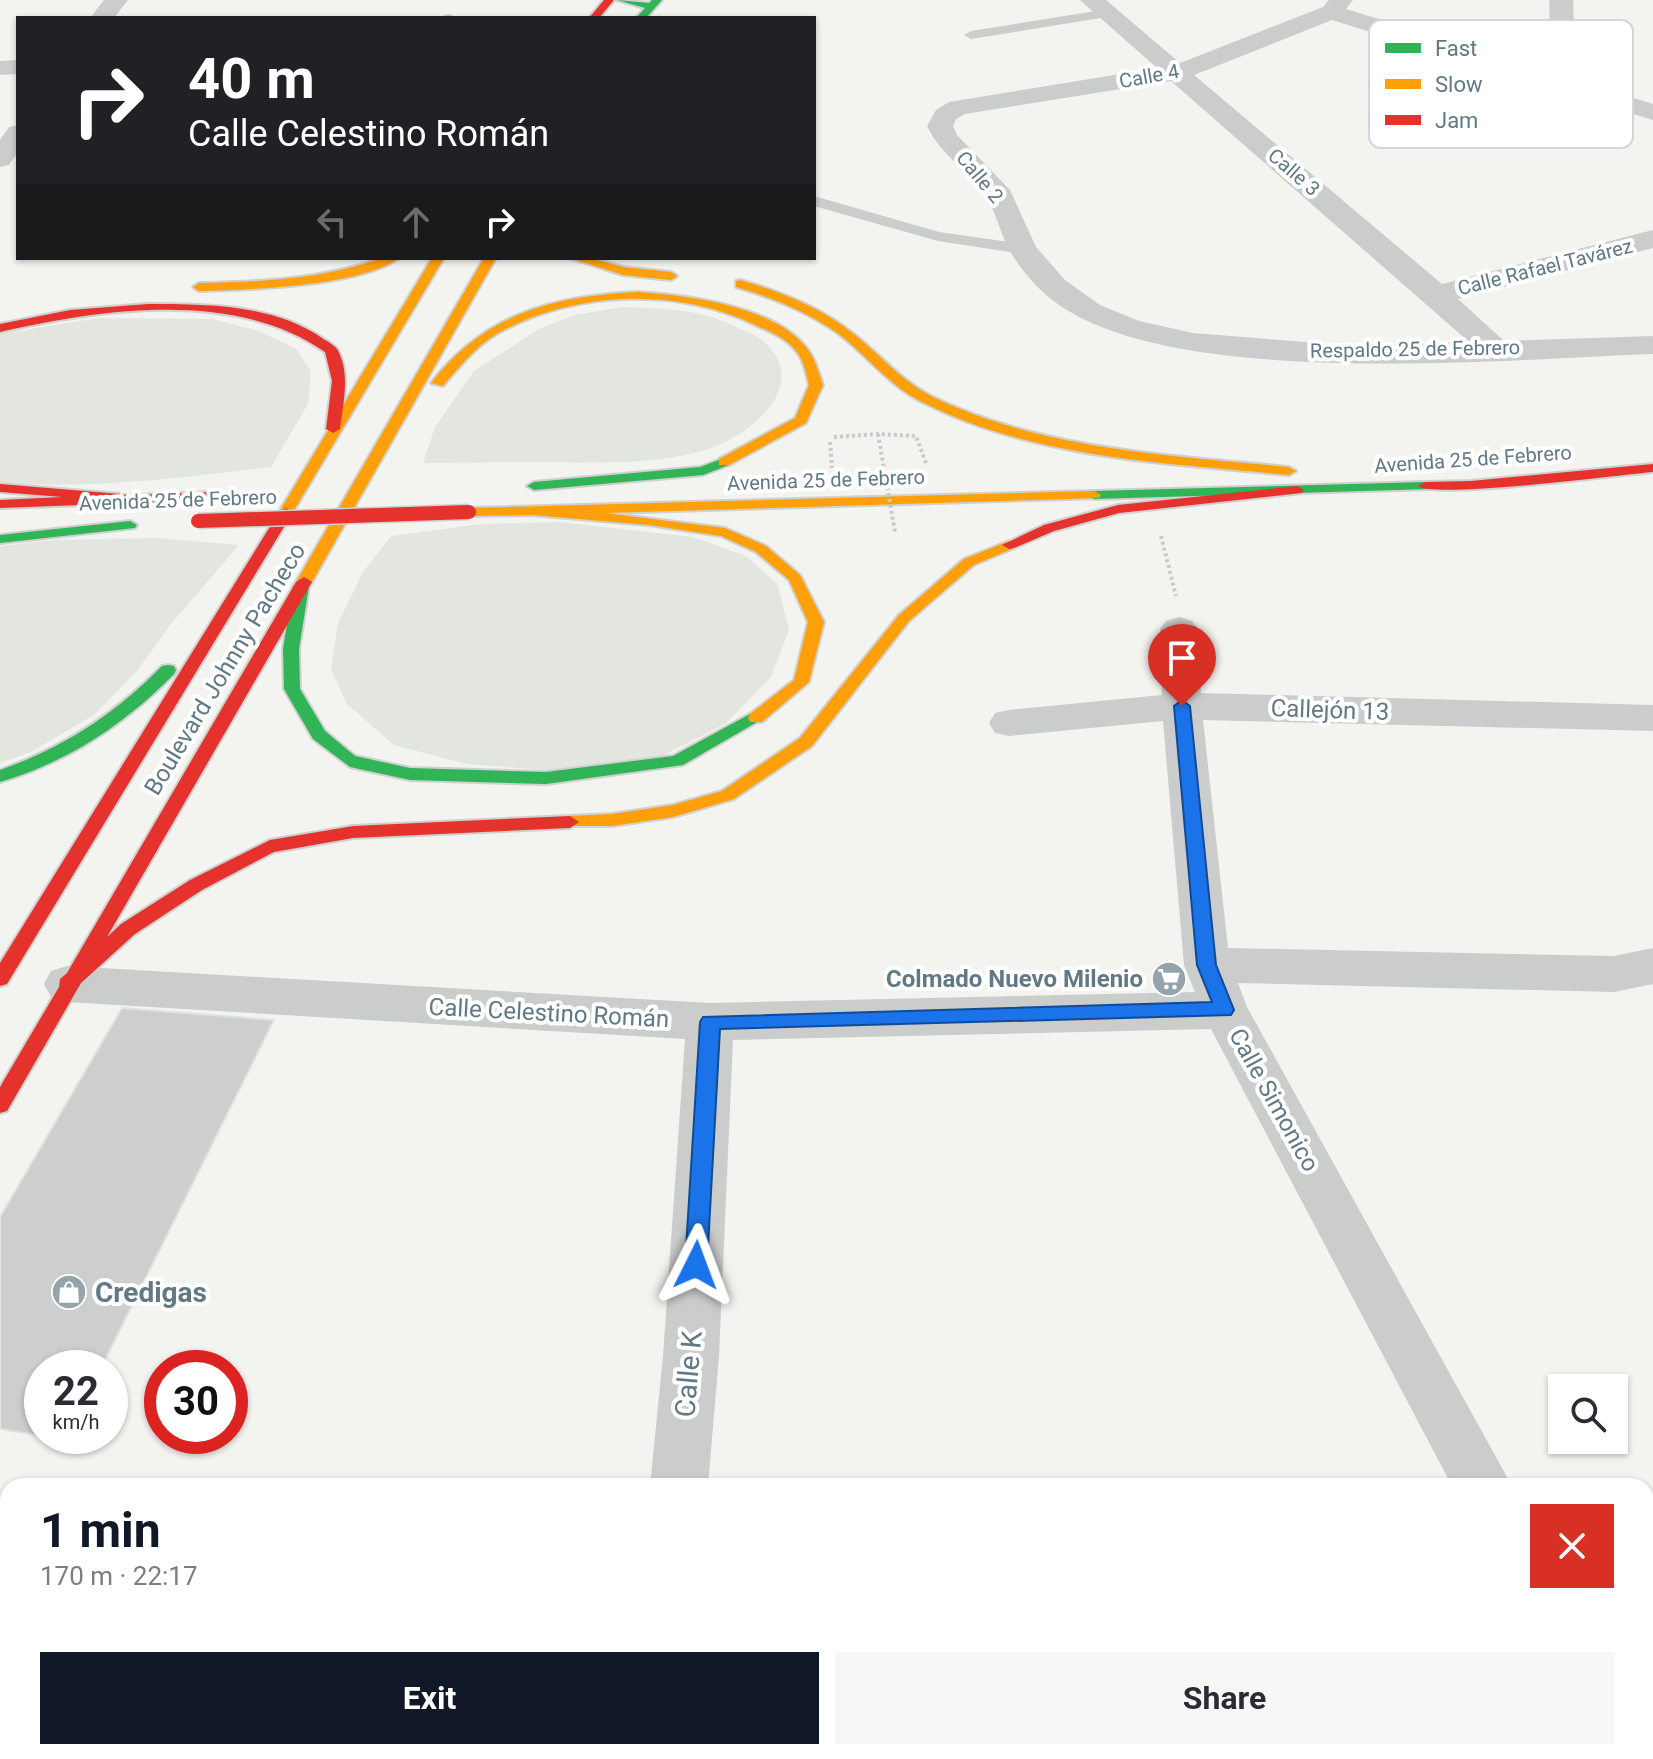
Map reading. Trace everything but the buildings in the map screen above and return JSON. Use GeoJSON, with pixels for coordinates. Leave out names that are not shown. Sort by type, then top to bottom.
{"type":"FeatureCollection","features":[{"type":"Feature","properties":{"kind":"main road"},"geometry":{"type":"LineString","coordinates":[[596,16],[609,0]]}},
{"type":"Feature","properties":{"kind":"main road"},"geometry":{"type":"LineString","coordinates":[[622,0],[650,8]]}},
{"type":"Feature","properties":{"kind":"main road"},"geometry":{"type":"LineString","coordinates":[[176,287],[297,283],[388,260]]}},
{"type":"Feature","properties":{"kind":"main road","name":"Boulevard Johnny Pacheco"},"geometry":{"type":"LineString","coordinates":[[0,979],[242,582],[332,441],[437,260]]}},
{"type":"Feature","properties":{"kind":"main road","name":"Boulevard Johnny Pacheco"},"geometry":{"type":"LineString","coordinates":[[0,1105],[67,984],[389,440],[489,260]]}},
{"type":"Feature","properties":{"kind":"main road"},"geometry":{"type":"LineString","coordinates":[[583,260],[623,271],[696,279]]}},
{"type":"Feature","properties":{"kind":"main road"},"geometry":{"type":"LineString","coordinates":[[726,283],[776,295],[842,330],[922,397],[992,428],[1048,443],[1296,470],[1134,474]]}},
{"type":"Feature","properties":{"kind":"main road","name":"Avenida 25 de Febrero"},"geometry":{"type":"LineString","coordinates":[[389,440],[450,368],[482,338],[503,325],[536,312],[625,298],[701,302],[765,321],[803,350],[816,385],[801,420],[739,455],[703,471],[527,486],[723,482]]}},
{"type":"Feature","properties":{"kind":"main road"},"geometry":{"type":"LineString","coordinates":[[0,328],[52,316],[204,309],[241,313],[294,327],[331,350],[339,381],[332,441]]}},
{"type":"Feature","properties":{"kind":"main road","name":"Avenida 25 de Febrero"},"geometry":{"type":"LineString","coordinates":[[1366,469],[1653,467]]}},
{"type":"Feature","properties":{"kind":"main road","name":"Avenida 25 de Febrero"},"geometry":{"type":"LineString","coordinates":[[191,521],[1471,485],[1653,467]]}},
{"type":"Feature","properties":{"kind":"main road"},"geometry":{"type":"LineString","coordinates":[[0,488],[145,500]]}},
{"type":"Feature","properties":{"kind":"main road"},"geometry":{"type":"LineString","coordinates":[[67,984],[128,929],[196,885],[270,846],[353,832],[612,820],[673,811],[728,795],[806,742],[904,618],[969,562],[1049,528],[1118,509],[1297,490]]}},
{"type":"Feature","properties":{"kind":"main road","name":"Avenida 25 de Febrero"},"geometry":{"type":"LineString","coordinates":[[277,494],[371,491]]}},
{"type":"Feature","properties":{"kind":"main road","name":"Avenida 25 de Febrero"},"geometry":{"type":"LineString","coordinates":[[0,504],[222,496]]}},
{"type":"Feature","properties":{"kind":"main road"},"geometry":{"type":"LineString","coordinates":[[301,586],[291,649],[292,689],[319,735],[350,761],[410,774],[546,778],[677,761],[745,726],[801,682],[816,622],[795,578],[761,549],[725,532],[649,521],[529,510]]}},
{"type":"Feature","properties":{"kind":"main road","name":"Avenida 25 de Febrero"},"geometry":{"type":"LineString","coordinates":[[0,529],[137,525],[0,539]]}},
{"type":"Feature","properties":{"kind":"main road"},"geometry":{"type":"LineString","coordinates":[[0,776],[30,767],[114,722],[148,693],[242,582]]}},
{"type":"Feature","properties":{"kind":"street"},"geometry":{"type":"LineString","coordinates":[[104,16],[116,0]]}},
{"type":"Feature","properties":{"kind":"street"},"geometry":{"type":"LineString","coordinates":[[1561,0],[1562,20]]}},
{"type":"Feature","properties":{"kind":"street"},"geometry":{"type":"LineString","coordinates":[[1336,6],[1377,20]]}},
{"type":"Feature","properties":{"kind":"street","name":"Calle 4"},"geometry":{"type":"LineString","coordinates":[[945,115],[958,107],[981,102],[1179,72],[1223,58],[1336,6]]}},
{"type":"Feature","properties":{"kind":"street","name":"Calle 3"},"geometry":{"type":"LineString","coordinates":[[1100,7],[1179,72],[1494,348]]}},
{"type":"Feature","properties":{"kind":"street"},"geometry":{"type":"LineString","coordinates":[[1633,106],[1653,112]]}},
{"type":"Feature","properties":{"kind":"street","name":"Calle 2"},"geometry":{"type":"LineString","coordinates":[[945,115],[940,126],[946,138],[1000,196],[1023,249],[1054,286],[1089,311],[1130,328]]}},
{"type":"Feature","properties":{"kind":"street"},"geometry":{"type":"LineString","coordinates":[[0,159],[16,136]]}},
{"type":"Feature","properties":{"kind":"street","name":"Calle Rafael Tavárez"},"geometry":{"type":"LineString","coordinates":[[1436,295],[1653,239]]}},
{"type":"Feature","properties":{"kind":"street","name":"Respaldo 25 de Febrero"},"geometry":{"type":"LineString","coordinates":[[1130,328],[1193,342],[1356,355],[1653,345]]}},
{"type":"Feature","properties":{"kind":"street","name":"Calle Simonico"},"geometry":{"type":"LineString","coordinates":[[1179,629],[1182,706],[1216,987],[1479,1478]]}},
{"type":"Feature","properties":{"kind":"street","name":"Callejón 13"},"geometry":{"type":"LineString","coordinates":[[1009,723],[1182,706],[1653,718]]}},
{"type":"Feature","properties":{"kind":"street","name":"Calle Celestino Román"},"geometry":{"type":"LineString","coordinates":[[67,984],[710,1022],[1216,987],[1640,976]]}},
{"type":"Feature","properties":{"kind":"street","name":"Calle K"},"geometry":{"type":"LineString","coordinates":[[680,1478],[691,1356],[710,1022]]}},
{"type":"Feature","properties":{"kind":"lane"},"geometry":{"type":"LineString","coordinates":[[971,35],[1100,7]]}},
{"type":"Feature","properties":{"kind":"lane"},"geometry":{"type":"LineString","coordinates":[[816,202],[938,236],[1023,249]]}},
{"type":"Feature","properties":{"kind":"path"},"geometry":{"type":"LineString","coordinates":[[834,480],[830,437],[878,434],[916,436],[932,478]]}},
{"type":"Feature","properties":{"kind":"path"},"geometry":{"type":"LineString","coordinates":[[878,434],[895,532]]}},
{"type":"Feature","properties":{"kind":"path"},"geometry":{"type":"LineString","coordinates":[[1149,505],[1165,546],[1175,588],[1179,629]]}},
{"type":"Feature","properties":{"kind":"shaded area"},"geometry":{"type":"Polygon","coordinates":[[[623,307],[668,309],[712,317],[760,338],[777,357],[782,375],[778,392],[769,408],[738,435],[719,445],[682,456],[604,463],[423,463],[435,427],[474,371],[539,329],[575,315],[623,307]]]}},
{"type":"Feature","properties":{"kind":"shaded area"},"geometry":{"type":"Polygon","coordinates":[[[98,318],[212,319],[259,331],[296,349],[311,371],[308,404],[271,467],[102,484],[0,482],[0,334],[98,318]]]}},
{"type":"Feature","properties":{"kind":"shaded area"},"geometry":{"type":"Polygon","coordinates":[[[560,522],[693,537],[746,556],[778,585],[789,630],[771,677],[725,724],[656,759],[546,770],[466,764],[394,745],[347,704],[331,670],[338,623],[363,572],[391,536],[482,524],[560,522]]]}},
{"type":"Feature","properties":{"kind":"shaded area"},"geometry":{"type":"Polygon","coordinates":[[[158,538],[239,545],[171,624],[137,671],[94,715],[31,752],[0,763],[0,546],[55,540],[158,538]]]}},
{"type":"Feature","properties":{"kind":"traffic: fast"},"geometry":{"type":"LineString","coordinates":[[622,0],[650,6]]}},
{"type":"Feature","properties":{"kind":"traffic: fast"},"geometry":{"type":"LineString","coordinates":[[643,16],[657,0]]}},
{"type":"Feature","properties":{"kind":"traffic: fast"},"geometry":{"type":"LineString","coordinates":[[534,486],[703,471],[724,462]]}},
{"type":"Feature","properties":{"kind":"traffic: fast"},"geometry":{"type":"LineString","coordinates":[[1094,495],[1425,486]]}},
{"type":"Feature","properties":{"kind":"traffic: fast"},"geometry":{"type":"LineString","coordinates":[[0,539],[130,525]]}},
{"type":"Feature","properties":{"kind":"traffic: fast"},"geometry":{"type":"LineString","coordinates":[[301,586],[291,649],[292,689],[319,735],[350,761],[410,774],[546,778],[677,761],[756,718]]}},
{"type":"Feature","properties":{"kind":"traffic: fast"},"geometry":{"type":"LineString","coordinates":[[0,776],[47,758],[91,734],[131,705],[168,670]]}},
{"type":"Feature","properties":{"kind":"traffic: slow"},"geometry":{"type":"LineString","coordinates":[[199,287],[273,284],[322,278],[387,260]]}},
{"type":"Feature","properties":{"kind":"traffic: slow"},"geometry":{"type":"LineString","coordinates":[[286,512],[437,260]]}},
{"type":"Feature","properties":{"kind":"traffic: slow"},"geometry":{"type":"LineString","coordinates":[[304,582],[489,260]]}},
{"type":"Feature","properties":{"kind":"traffic: slow"},"geometry":{"type":"LineString","coordinates":[[583,260],[623,271],[671,276]]}},
{"type":"Feature","properties":{"kind":"traffic: slow"},"geometry":{"type":"LineString","coordinates":[[740,284],[781,298],[821,317],[925,398],[1012,432],[1103,451],[1289,471]]}},
{"type":"Feature","properties":{"kind":"traffic: slow"},"geometry":{"type":"LineString","coordinates":[[438,383],[483,337],[532,313],[566,303],[638,296],[710,304],[743,314],[793,341],[805,355],[816,385],[801,420],[724,462]]}},
{"type":"Feature","properties":{"kind":"traffic: slow"},"geometry":{"type":"LineString","coordinates":[[469,512],[1094,495]]}},
{"type":"Feature","properties":{"kind":"traffic: slow"},"geometry":{"type":"LineString","coordinates":[[529,510],[649,521],[725,532],[761,549],[795,578],[816,622],[801,682],[756,718]]}},
{"type":"Feature","properties":{"kind":"traffic: slow"},"geometry":{"type":"LineString","coordinates":[[570,822],[612,820],[673,811],[728,795],[806,742],[904,618],[969,562],[1009,545]]}},
{"type":"Feature","properties":{"kind":"traffic: jam"},"geometry":{"type":"LineString","coordinates":[[596,16],[609,0]]}},
{"type":"Feature","properties":{"kind":"traffic: jam"},"geometry":{"type":"LineString","coordinates":[[0,328],[70,314],[148,307],[225,311],[294,327],[331,350],[339,381],[333,429]]}},
{"type":"Feature","properties":{"kind":"traffic: jam"},"geometry":{"type":"LineString","coordinates":[[1425,486],[1471,485],[1653,468]]}},
{"type":"Feature","properties":{"kind":"traffic: jam"},"geometry":{"type":"LineString","coordinates":[[0,488],[145,500]]}},
{"type":"Feature","properties":{"kind":"traffic: jam"},"geometry":{"type":"LineString","coordinates":[[1009,545],[1049,528],[1118,509],[1297,490]]}},
{"type":"Feature","properties":{"kind":"traffic: jam"},"geometry":{"type":"LineString","coordinates":[[0,504],[214,496]]}},
{"type":"Feature","properties":{"kind":"traffic: jam"},"geometry":{"type":"LineString","coordinates":[[0,979],[286,512]]}},
{"type":"Feature","properties":{"kind":"traffic: jam"},"geometry":{"type":"LineString","coordinates":[[198,521],[469,512]]}},
{"type":"Feature","properties":{"kind":"traffic: jam"},"geometry":{"type":"LineString","coordinates":[[0,1105],[304,582]]}},
{"type":"Feature","properties":{"kind":"traffic: jam"},"geometry":{"type":"LineString","coordinates":[[67,984],[128,929],[196,885],[270,846],[353,832],[570,822]]}},
{"type":"Feature","properties":{"kind":"place","name":"Colmado Nuevo Milenio"},"geometry":{"type":"Point","coordinates":[1169,979]}},
{"type":"Feature","properties":{"kind":"place","name":"Credigas"},"geometry":{"type":"Point","coordinates":[69,1292]}},
{"type":"Feature","properties":{"kind":"route"},"geometry":{"type":"LineString","coordinates":[[696,1265],[710,1022],[1225,1010],[1207,965],[1182,706]]}}]}
